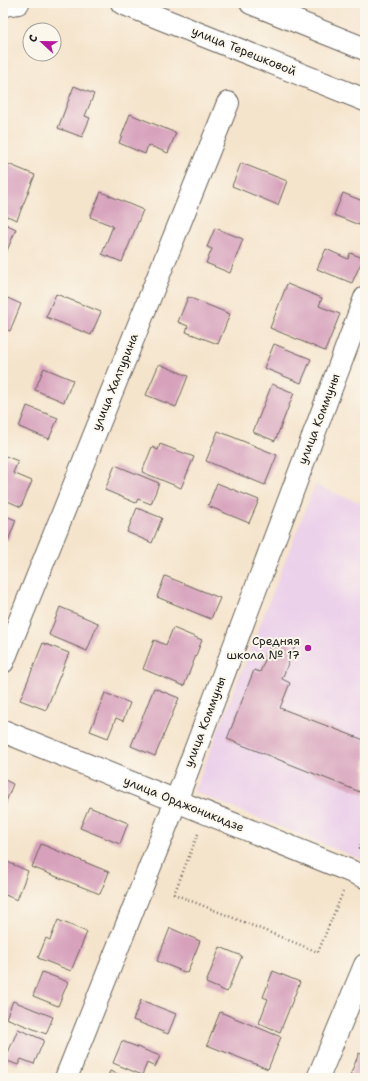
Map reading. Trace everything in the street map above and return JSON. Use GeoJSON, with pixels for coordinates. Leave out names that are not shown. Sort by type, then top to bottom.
{"type":"FeatureCollection","features":[{"type":"Feature","properties":{"kind":"street"},"geometry":{"type":"LineString","coordinates":[[3,5],[18,3]]}},
{"type":"Feature","properties":{"kind":"street","name":"улица Терешковой"},"geometry":{"type":"LineString","coordinates":[[122,3],[365,100]]}},
{"type":"Feature","properties":{"kind":"street"},"geometry":{"type":"LineString","coordinates":[[251,3],[365,49]]}},
{"type":"Feature","properties":{"kind":"street","name":"улица Халтурина"},"geometry":{"type":"LineString","coordinates":[[3,662],[228,103]]}},
{"type":"Feature","properties":{"kind":"street","name":"улица Коммуны"},"geometry":{"type":"LineString","coordinates":[[66,1078],[176,801],[365,298]]}},
{"type":"Feature","properties":{"kind":"street","name":"улица Орджоникидзе"},"geometry":{"type":"LineString","coordinates":[[3,731],[365,877]]}},
{"type":"Feature","properties":{"kind":"street"},"geometry":{"type":"LineString","coordinates":[[318,1078],[365,965]]}},
{"type":"Feature","properties":{"kind":"path"},"geometry":{"type":"LineString","coordinates":[[201,828],[174,894],[318,952],[345,887]]}},
{"type":"Feature","properties":{"kind":"shaded area","name":"Средняя школа № 17"},"geometry":{"type":"Polygon","coordinates":[[[315,485],[365,505],[365,861],[194,792],[315,485]]]}},
{"type":"Feature","properties":{"kind":"building"},"geometry":{"type":"Polygon","coordinates":[[[74,86],[94,94],[85,116],[90,118],[82,137],[58,128],[74,86]]]}},
{"type":"Feature","properties":{"kind":"building"},"geometry":{"type":"Polygon","coordinates":[[[130,114],[176,133],[168,153],[148,145],[145,154],[119,143],[130,114]]]}},
{"type":"Feature","properties":{"kind":"building"},"geometry":{"type":"Polygon","coordinates":[[[3,162],[35,175],[17,220],[7,216],[6,219],[3,218],[3,162]]]}},
{"type":"Feature","properties":{"kind":"building"},"geometry":{"type":"Polygon","coordinates":[[[241,163],[287,181],[278,205],[232,186],[241,163]]]}},
{"type":"Feature","properties":{"kind":"building"},"geometry":{"type":"Polygon","coordinates":[[[101,192],[143,210],[122,262],[102,254],[113,226],[90,217],[101,192]]]}},
{"type":"Feature","properties":{"kind":"building"},"geometry":{"type":"Polygon","coordinates":[[[343,193],[365,202],[365,211],[359,225],[334,215],[343,193]]]}},
{"type":"Feature","properties":{"kind":"building"},"geometry":{"type":"Polygon","coordinates":[[[3,223],[16,229],[4,258],[3,258],[3,223]]]}},
{"type":"Feature","properties":{"kind":"building"},"geometry":{"type":"Polygon","coordinates":[[[215,228],[243,239],[230,273],[206,263],[212,249],[207,247],[215,228]]]}},
{"type":"Feature","properties":{"kind":"building"},"geometry":{"type":"Polygon","coordinates":[[[326,249],[348,259],[350,253],[363,258],[352,283],[317,269],[326,249]]]}},
{"type":"Feature","properties":{"kind":"building"},"geometry":{"type":"Polygon","coordinates":[[[287,284],[322,298],[319,306],[340,314],[325,351],[270,328],[287,284]]]}},
{"type":"Feature","properties":{"kind":"building"},"geometry":{"type":"Polygon","coordinates":[[[56,294],[101,312],[91,335],[46,317],[56,294]]]}},
{"type":"Feature","properties":{"kind":"building"},"geometry":{"type":"Polygon","coordinates":[[[3,296],[21,304],[10,331],[3,328],[3,296]]]}},
{"type":"Feature","properties":{"kind":"building"},"geometry":{"type":"Polygon","coordinates":[[[188,297],[230,314],[218,344],[186,332],[188,326],[178,322],[188,297]]]}},
{"type":"Feature","properties":{"kind":"building"},"geometry":{"type":"Polygon","coordinates":[[[274,344],[311,359],[301,383],[264,368],[274,344]]]}},
{"type":"Feature","properties":{"kind":"building"},"geometry":{"type":"Polygon","coordinates":[[[159,364],[188,376],[176,407],[146,395],[159,364]]]}},
{"type":"Feature","properties":{"kind":"building"},"geometry":{"type":"Polygon","coordinates":[[[44,368],[73,380],[64,402],[35,390],[44,368]]]}},
{"type":"Feature","properties":{"kind":"building"},"geometry":{"type":"Polygon","coordinates":[[[272,384],[294,393],[275,441],[253,432],[272,384]]]}},
{"type":"Feature","properties":{"kind":"building"},"geometry":{"type":"Polygon","coordinates":[[[27,406],[58,418],[49,439],[19,427],[27,406]]]}},
{"type":"Feature","properties":{"kind":"building"},"geometry":{"type":"Polygon","coordinates":[[[218,431],[277,455],[265,485],[206,461],[218,431]]]}},
{"type":"Feature","properties":{"kind":"building"},"geometry":{"type":"Polygon","coordinates":[[[160,444],[194,457],[181,488],[142,472],[152,447],[158,450],[160,444]]]}},
{"type":"Feature","properties":{"kind":"building"},"geometry":{"type":"Polygon","coordinates":[[[3,455],[18,461],[13,473],[32,481],[21,507],[3,499],[3,455]]]}},
{"type":"Feature","properties":{"kind":"building"},"geometry":{"type":"Polygon","coordinates":[[[115,465],[159,483],[151,504],[138,499],[136,503],[105,490],[115,465]]]}},
{"type":"Feature","properties":{"kind":"building"},"geometry":{"type":"Polygon","coordinates":[[[217,483],[259,500],[249,523],[208,506],[217,483]]]}},
{"type":"Feature","properties":{"kind":"building"},"geometry":{"type":"Polygon","coordinates":[[[137,508],[162,518],[152,543],[127,532],[137,508]]]}},
{"type":"Feature","properties":{"kind":"building"},"geometry":{"type":"Polygon","coordinates":[[[3,515],[16,520],[8,541],[3,539],[3,515]]]}},
{"type":"Feature","properties":{"kind":"building"},"geometry":{"type":"Polygon","coordinates":[[[165,576],[220,598],[211,619],[157,597],[165,576]]]}},
{"type":"Feature","properties":{"kind":"building"},"geometry":{"type":"Polygon","coordinates":[[[60,607],[98,623],[87,651],[49,635],[60,607]]]}},
{"type":"Feature","properties":{"kind":"building"},"geometry":{"type":"Polygon","coordinates":[[[173,628],[202,640],[184,686],[143,669],[154,640],[166,645],[173,628]]]}},
{"type":"Feature","properties":{"kind":"building"},"geometry":{"type":"Polygon","coordinates":[[[274,638],[295,646],[282,679],[290,683],[280,708],[364,740],[365,737],[365,794],[227,739],[254,670],[260,672],[274,638]]]}},
{"type":"Feature","properties":{"kind":"building"},"geometry":{"type":"Polygon","coordinates":[[[43,643],[69,653],[46,710],[20,700],[43,643]]]}},
{"type":"Feature","properties":{"kind":"building"},"geometry":{"type":"Polygon","coordinates":[[[154,688],[179,698],[155,756],[131,746],[154,688]]]}},
{"type":"Feature","properties":{"kind":"building"},"geometry":{"type":"Polygon","coordinates":[[[105,693],[130,703],[123,721],[116,718],[108,738],[90,731],[105,693]]]}},
{"type":"Feature","properties":{"kind":"building"},"geometry":{"type":"Polygon","coordinates":[[[3,779],[13,784],[3,809],[3,779]]]}},
{"type":"Feature","properties":{"kind":"building"},"geometry":{"type":"Polygon","coordinates":[[[89,807],[128,823],[120,844],[80,828],[89,807]]]}},
{"type":"Feature","properties":{"kind":"building"},"geometry":{"type":"Polygon","coordinates":[[[41,844],[109,872],[100,894],[32,867],[41,844]]]}},
{"type":"Feature","properties":{"kind":"building"},"geometry":{"type":"Polygon","coordinates":[[[3,860],[28,871],[17,900],[3,894],[3,860]]]}},
{"type":"Feature","properties":{"kind":"building"},"geometry":{"type":"Polygon","coordinates":[[[58,920],[87,932],[71,971],[38,958],[46,938],[50,940],[58,920]]]}},
{"type":"Feature","properties":{"kind":"building"},"geometry":{"type":"Polygon","coordinates":[[[170,928],[200,941],[187,973],[157,961],[170,928]]]}},
{"type":"Feature","properties":{"kind":"building"},"geometry":{"type":"Polygon","coordinates":[[[220,947],[242,956],[227,992],[206,983],[220,947]]]}},
{"type":"Feature","properties":{"kind":"building"},"geometry":{"type":"Polygon","coordinates":[[[273,971],[300,982],[280,1032],[259,1023],[268,999],[263,997],[273,971]]]}},
{"type":"Feature","properties":{"kind":"building"},"geometry":{"type":"Polygon","coordinates":[[[42,972],[68,982],[58,1006],[33,996],[42,972]]]}},
{"type":"Feature","properties":{"kind":"building"},"geometry":{"type":"Polygon","coordinates":[[[141,1000],[176,1014],[168,1034],[133,1020],[141,1000]]]}},
{"type":"Feature","properties":{"kind":"building"},"geometry":{"type":"Polygon","coordinates":[[[13,1001],[53,1017],[46,1034],[6,1018],[13,1001]]]}},
{"type":"Feature","properties":{"kind":"building"},"geometry":{"type":"Polygon","coordinates":[[[220,1012],[281,1037],[268,1069],[207,1045],[220,1012]]]}},
{"type":"Feature","properties":{"kind":"building"},"geometry":{"type":"Polygon","coordinates":[[[18,1029],[44,1040],[34,1064],[21,1059],[18,1065],[5,1060],[18,1029]]]}},
{"type":"Feature","properties":{"kind":"building"},"geometry":{"type":"Polygon","coordinates":[[[122,1041],[160,1056],[155,1067],[147,1063],[142,1075],[113,1063],[122,1041]]]}},
{"type":"Feature","properties":{"kind":"building"},"geometry":{"type":"Polygon","coordinates":[[[359,1053],[365,1056],[365,1078],[349,1078],[359,1053]]]}},
{"type":"Feature","properties":{"kind":"building"},"geometry":{"type":"Polygon","coordinates":[[[110,1071],[128,1078],[107,1078],[110,1071]]]}},
{"type":"Feature","properties":{"kind":"place","name":"Средняя школа № 17"},"geometry":{"type":"Point","coordinates":[308,648]}}]}
